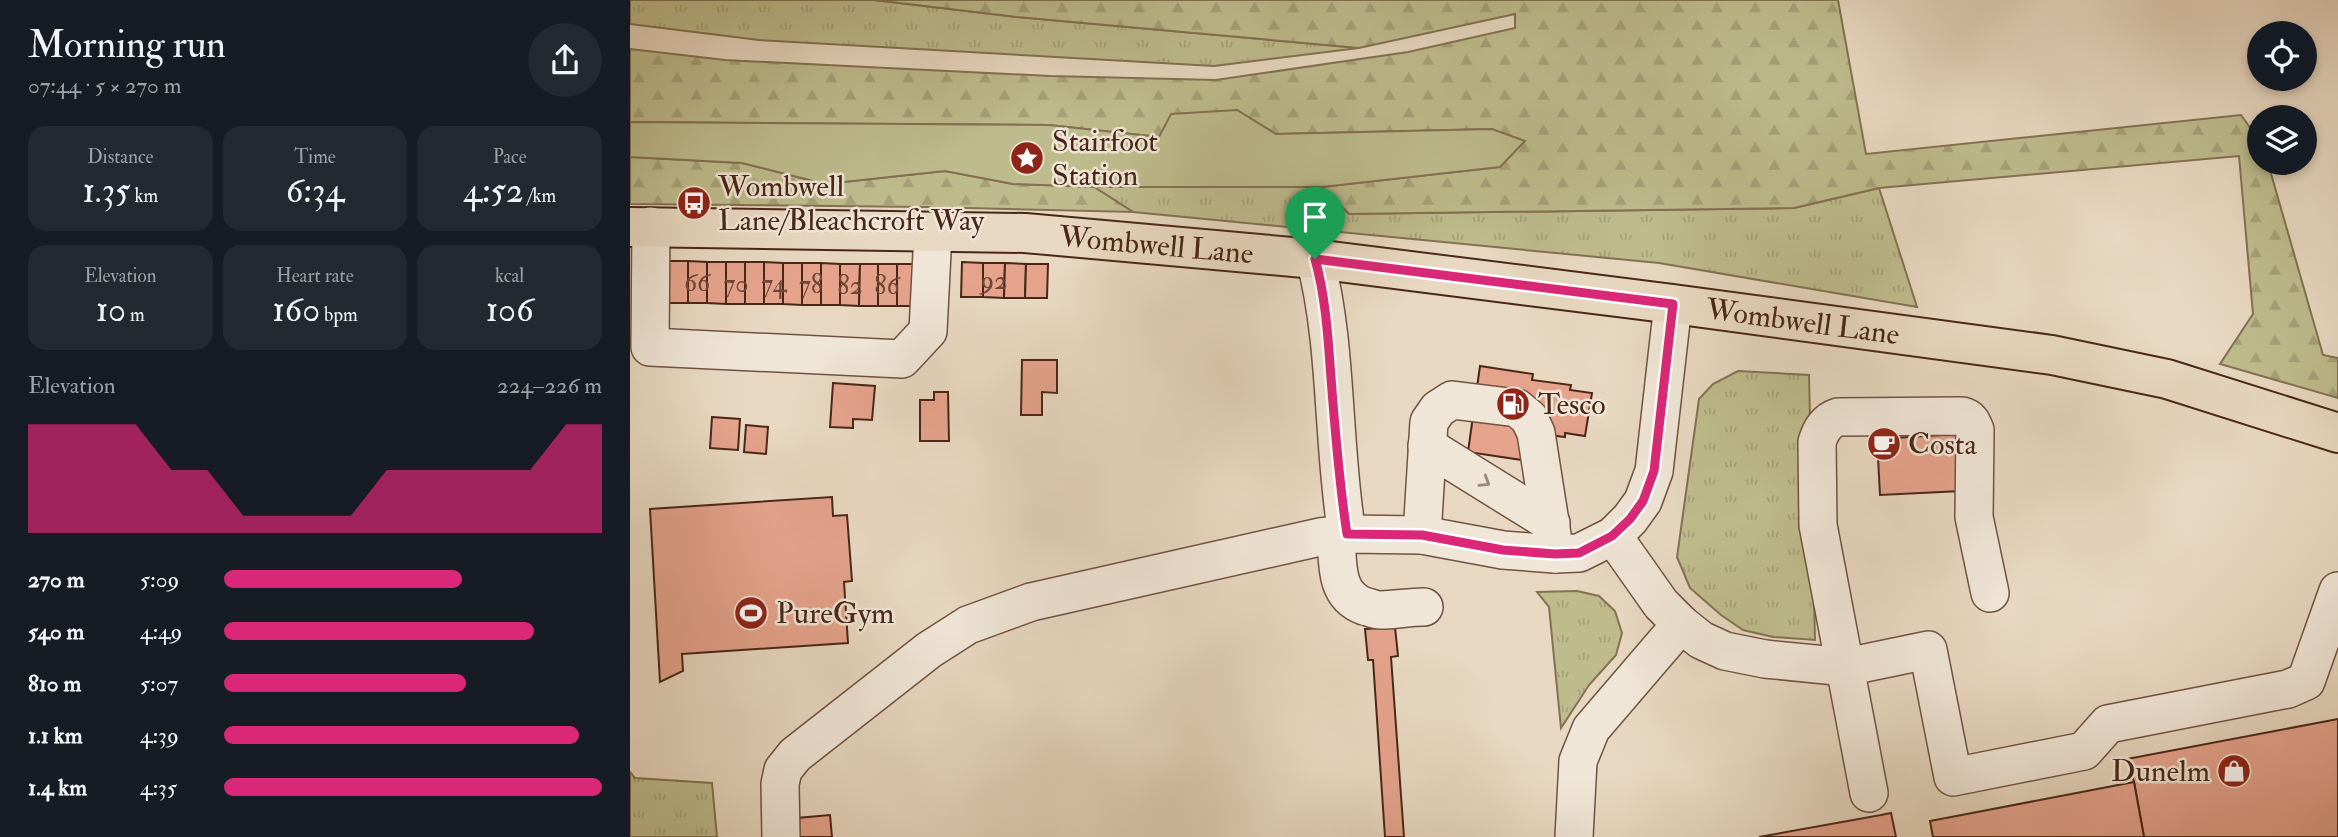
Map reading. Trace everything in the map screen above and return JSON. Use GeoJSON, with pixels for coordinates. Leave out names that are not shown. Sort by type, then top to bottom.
{"type":"FeatureCollection","features":[{"type":"Feature","properties":{"kind":"main road","name":"Wombwell Lane"},"geometry":{"type":"LineString","coordinates":[[640,227],[1025,233],[1315,259],[2052,355],[2167,379],[2338,433]]}},
{"type":"Feature","properties":{"kind":"lane"},"geometry":{"type":"LineString","coordinates":[[640,227],[650,347],[902,359],[928,331],[933,233]]}},
{"type":"Feature","properties":{"kind":"lane"},"geometry":{"type":"LineString","coordinates":[[1315,259],[1327,324],[1340,493],[1341,587],[1358,604],[1378,610],[1404,606],[1424,607]]}},
{"type":"Feature","properties":{"kind":"lane"},"geometry":{"type":"LineString","coordinates":[[1427,446],[1553,538],[1579,553],[1612,536],[1630,519],[1643,501],[1654,471],[1673,304]]}},
{"type":"Feature","properties":{"kind":"lane"},"geometry":{"type":"LineString","coordinates":[[1422,535],[1429,422],[1438,409],[1452,400],[1517,408],[1529,418],[1536,433],[1553,538]]}},
{"type":"Feature","properties":{"kind":"lane"},"geometry":{"type":"LineString","coordinates":[[1869,793],[1818,525],[1817,442],[1819,434],[1831,419],[1968,417],[1975,430],[1974,517],[1990,593]]}},
{"type":"Feature","properties":{"kind":"lane"},"geometry":{"type":"LineString","coordinates":[[781,837],[779,784],[783,769],[795,755],[935,645],[968,625],[1031,602],[1264,548],[1342,535],[1422,535],[1503,550],[1553,538]]}},
{"type":"Feature","properties":{"kind":"lane"},"geometry":{"type":"LineString","coordinates":[[1612,536],[1661,604],[1681,625],[1701,640],[1725,651],[1765,659],[1846,667],[1928,650],[1953,777],[2084,751],[2108,724],[2288,690],[2306,681],[2338,591]]}},
{"type":"Feature","properties":{"kind":"lane"},"geometry":{"type":"LineString","coordinates":[[1574,837],[1578,761],[1591,729],[1681,625]]}},
{"type":"Feature","properties":{"kind":"green space"},"geometry":{"type":"Polygon","coordinates":[[[630,0],[874,0],[1017,17],[1359,48],[1214,66],[759,40],[630,24],[630,0]]]}},
{"type":"Feature","properties":{"kind":"green space"},"geometry":{"type":"Polygon","coordinates":[[[874,0],[1838,0],[1866,154],[2241,115],[2247,123],[2247,175],[2271,175],[2323,355],[2338,358],[2338,398],[2220,364],[2253,314],[2239,156],[1879,188],[1794,208],[1349,214],[1322,187],[1500,167],[1492,129],[1275,134],[1237,110],[1159,137],[1049,125],[630,122],[630,49],[725,60],[1050,76],[1216,80],[1408,52],[1515,28],[1515,14],[1359,48],[1017,17],[874,0]]]}},
{"type":"Feature","properties":{"kind":"green space"},"geometry":{"type":"Polygon","coordinates":[[[1237,110],[1276,134],[1492,129],[1525,141],[1500,167],[1322,187],[1094,187],[1013,184],[945,171],[825,184],[742,163],[630,157],[630,122],[1049,125],[1159,137],[1171,114],[1237,110]]]}},
{"type":"Feature","properties":{"kind":"green space"},"geometry":{"type":"Polygon","coordinates":[[[630,157],[742,163],[825,184],[945,171],[1013,184],[1094,187],[1133,212],[630,204],[630,157]]]}},
{"type":"Feature","properties":{"kind":"green space"},"geometry":{"type":"Polygon","coordinates":[[[1094,187],[1322,187],[1349,214],[1794,208],[1879,188],[1917,307],[1659,263],[1133,212],[1094,187]]]}},
{"type":"Feature","properties":{"kind":"green space"},"geometry":{"type":"Polygon","coordinates":[[[1738,371],[1809,375],[1815,640],[1773,637],[1743,630],[1690,588],[1677,557],[1699,399],[1713,384],[1738,371]]]}},
{"type":"Feature","properties":{"kind":"green space"},"geometry":{"type":"Polygon","coordinates":[[[1577,591],[1599,596],[1615,611],[1622,633],[1616,655],[1589,685],[1561,728],[1549,607],[1537,592],[1577,591]]]}},
{"type":"Feature","properties":{"kind":"green space"},"geometry":{"type":"Polygon","coordinates":[[[630,772],[635,778],[712,783],[717,837],[630,837],[630,772]]]}},
{"type":"Feature","properties":{"kind":"building"},"geometry":{"type":"Polygon","coordinates":[[[669,261],[688,261],[688,303],[669,303],[669,261]]]}},
{"type":"Feature","properties":{"kind":"building"},"geometry":{"type":"Polygon","coordinates":[[[688,261],[707,262],[707,303],[688,303],[688,261]]]}},
{"type":"Feature","properties":{"kind":"building"},"geometry":{"type":"Polygon","coordinates":[[[707,262],[726,262],[726,304],[707,303],[707,262]]]}},
{"type":"Feature","properties":{"kind":"building"},"geometry":{"type":"Polygon","coordinates":[[[726,262],[745,262],[745,304],[726,304],[726,262]]]}},
{"type":"Feature","properties":{"kind":"building"},"geometry":{"type":"Polygon","coordinates":[[[745,262],[764,262],[764,304],[745,304],[745,262]]]}},
{"type":"Feature","properties":{"kind":"building"},"geometry":{"type":"Polygon","coordinates":[[[764,262],[783,263],[783,304],[764,304],[764,262]]]}},
{"type":"Feature","properties":{"kind":"building"},"geometry":{"type":"Polygon","coordinates":[[[962,262],[983,263],[983,297],[961,297],[962,262]]]}},
{"type":"Feature","properties":{"kind":"building"},"geometry":{"type":"Polygon","coordinates":[[[783,263],[802,263],[802,305],[783,304],[783,263]]]}},
{"type":"Feature","properties":{"kind":"building"},"geometry":{"type":"Polygon","coordinates":[[[802,263],[821,263],[821,305],[802,305],[802,263]]]}},
{"type":"Feature","properties":{"kind":"building"},"geometry":{"type":"Polygon","coordinates":[[[821,263],[840,264],[840,305],[821,305],[821,263]]]}},
{"type":"Feature","properties":{"kind":"building"},"geometry":{"type":"Polygon","coordinates":[[[983,263],[1005,263],[1004,298],[983,297],[983,263]]]}},
{"type":"Feature","properties":{"kind":"building"},"geometry":{"type":"Polygon","coordinates":[[[1005,263],[1026,264],[1025,298],[1004,298],[1005,263]]]}},
{"type":"Feature","properties":{"kind":"building"},"geometry":{"type":"Polygon","coordinates":[[[840,264],[860,264],[859,306],[840,305],[840,264]]]}},
{"type":"Feature","properties":{"kind":"building"},"geometry":{"type":"Polygon","coordinates":[[[860,264],[878,264],[878,306],[859,306],[860,264]]]}},
{"type":"Feature","properties":{"kind":"building"},"geometry":{"type":"Polygon","coordinates":[[[878,264],[897,264],[897,306],[878,306],[878,264]]]}},
{"type":"Feature","properties":{"kind":"building"},"geometry":{"type":"Polygon","coordinates":[[[897,264],[916,264],[916,306],[897,306],[897,264]]]}},
{"type":"Feature","properties":{"kind":"building"},"geometry":{"type":"Polygon","coordinates":[[[1026,264],[1048,264],[1047,298],[1025,298],[1026,264]]]}},
{"type":"Feature","properties":{"kind":"building"},"geometry":{"type":"Polygon","coordinates":[[[1022,360],[1057,360],[1057,393],[1042,392],[1042,415],[1021,415],[1022,360]]]}},
{"type":"Feature","properties":{"kind":"building"},"geometry":{"type":"Polygon","coordinates":[[[1480,366],[1533,374],[1532,380],[1571,385],[1570,390],[1592,393],[1585,436],[1565,433],[1565,437],[1526,432],[1522,460],[1468,452],[1480,366]]]}},
{"type":"Feature","properties":{"kind":"building"},"geometry":{"type":"Polygon","coordinates":[[[833,383],[875,386],[872,420],[853,419],[853,428],[830,427],[833,383]]]}},
{"type":"Feature","properties":{"kind":"building"},"geometry":{"type":"Polygon","coordinates":[[[934,392],[948,392],[949,441],[920,441],[920,400],[934,400],[934,392]]]}},
{"type":"Feature","properties":{"kind":"building"},"geometry":{"type":"Polygon","coordinates":[[[712,417],[740,419],[738,450],[710,448],[712,417]]]}},
{"type":"Feature","properties":{"kind":"building"},"geometry":{"type":"Polygon","coordinates":[[[746,425],[768,427],[766,454],[744,452],[746,425]]]}},
{"type":"Feature","properties":{"kind":"building"},"geometry":{"type":"Polygon","coordinates":[[[1958,434],[1961,491],[1880,495],[1877,439],[1958,434]]]}},
{"type":"Feature","properties":{"kind":"building","name":"PureGym"},"geometry":{"type":"Polygon","coordinates":[[[832,497],[833,516],[847,515],[852,581],[844,582],[848,643],[682,654],[683,671],[660,682],[650,509],[832,497]]]}},
{"type":"Feature","properties":{"kind":"building"},"geometry":{"type":"Polygon","coordinates":[[[1395,627],[1398,656],[1391,657],[1404,837],[1385,837],[1373,660],[1368,660],[1365,629],[1395,627]]]}},
{"type":"Feature","properties":{"kind":"building","name":"Dunelm"},"geometry":{"type":"Polygon","coordinates":[[[2338,719],[2338,837],[2144,837],[2127,759],[2338,719]]]}},
{"type":"Feature","properties":{"kind":"building"},"geometry":{"type":"Polygon","coordinates":[[[2134,782],[2144,837],[1933,837],[1930,821],[2134,782]]]}},
{"type":"Feature","properties":{"kind":"building"},"geometry":{"type":"Polygon","coordinates":[[[1891,813],[1896,837],[1759,837],[1881,815],[1891,813]]]}},
{"type":"Feature","properties":{"kind":"building"},"geometry":{"type":"Polygon","coordinates":[[[830,815],[832,837],[798,837],[797,818],[830,815]]]}},
{"type":"Feature","properties":{"kind":"place","name":"Stairfoot Station"},"geometry":{"type":"Point","coordinates":[1027,158]}},
{"type":"Feature","properties":{"kind":"place","name":"Wombwell Lane/Bleachcroft Way"},"geometry":{"type":"Point","coordinates":[694,203]}},
{"type":"Feature","properties":{"kind":"place","name":"Tesco"},"geometry":{"type":"Point","coordinates":[1513,404]}},
{"type":"Feature","properties":{"kind":"place","name":"Costa"},"geometry":{"type":"Point","coordinates":[1884,444]}},
{"type":"Feature","properties":{"kind":"place","name":"PureGym"},"geometry":{"type":"Point","coordinates":[751,613]}},
{"type":"Feature","properties":{"kind":"place","name":"Dunelm"},"geometry":{"type":"Point","coordinates":[2234,771]}},
{"type":"Feature","properties":{"kind":"route"},"geometry":{"type":"LineString","coordinates":[[1315,259],[1673,304],[1654,471],[1643,501],[1630,519],[1612,536],[1579,553],[1503,550],[1422,535],[1347,534],[1340,493],[1327,324],[1315,259]]}}]}
